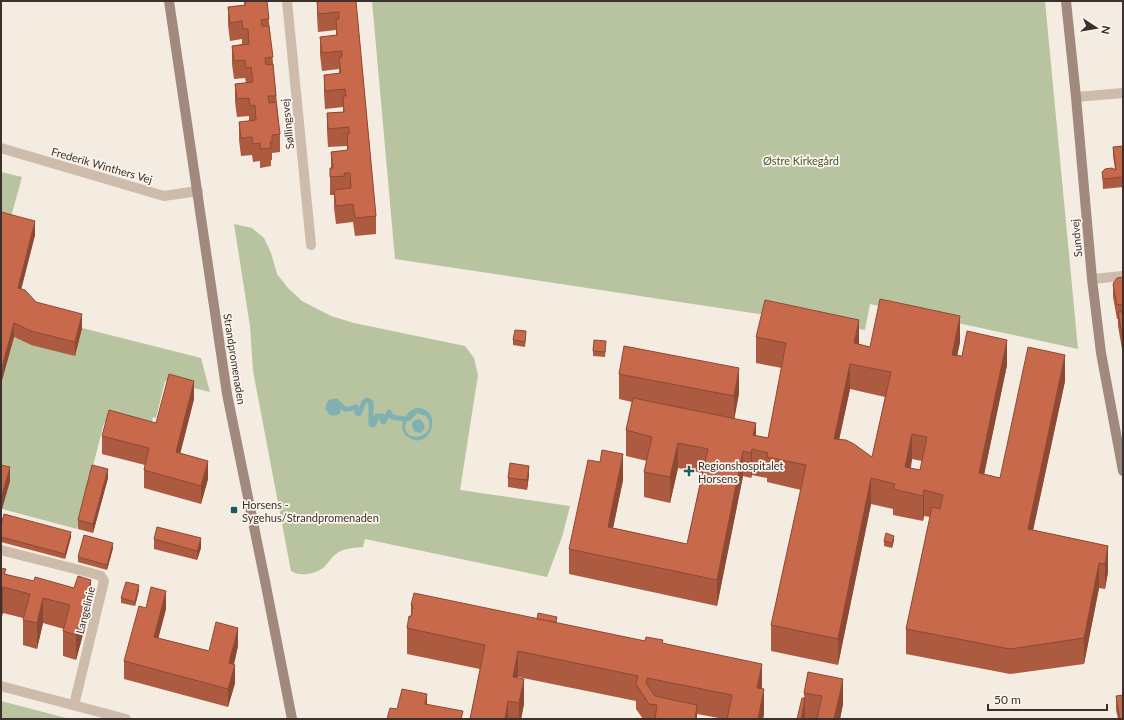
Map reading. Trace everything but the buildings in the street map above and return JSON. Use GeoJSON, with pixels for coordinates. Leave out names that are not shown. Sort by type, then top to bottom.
{"type":"FeatureCollection","features":[{"type":"Feature","properties":{"kind":"street","name":"Strandpromenaden"},"geometry":{"type":"LineString","coordinates":[[169,1],[228,394],[292,719]]}},
{"type":"Feature","properties":{"kind":"street","name":"Søllingsvej"},"geometry":{"type":"LineString","coordinates":[[287,1],[311,245]]}},
{"type":"Feature","properties":{"kind":"street","name":"Sundvej"},"geometry":{"type":"LineString","coordinates":[[1066,1],[1092,279],[1101,353],[1121,453],[1123,471]]}},
{"type":"Feature","properties":{"kind":"street"},"geometry":{"type":"LineString","coordinates":[[1076,97],[1123,93]]}},
{"type":"Feature","properties":{"kind":"street","name":"Frederik Winthers Vej"},"geometry":{"type":"LineString","coordinates":[[1,148],[164,196],[198,190]]}},
{"type":"Feature","properties":{"kind":"street"},"geometry":{"type":"LineString","coordinates":[[1092,279],[1123,276]]}},
{"type":"Feature","properties":{"kind":"street","name":"Langelinie"},"geometry":{"type":"LineString","coordinates":[[1,550],[96,574],[101,576],[104,581],[74,705]]}},
{"type":"Feature","properties":{"kind":"street"},"geometry":{"type":"LineString","coordinates":[[1,686],[126,719]]}},
{"type":"Feature","properties":{"kind":"green space","name":"Østre Kirkegård"},"geometry":{"type":"Polygon","coordinates":[[[372,1],[1045,1],[1078,349],[870,304],[865,330],[395,259],[372,1]]]}},
{"type":"Feature","properties":{"kind":"green space"},"geometry":{"type":"Polygon","coordinates":[[[1,172],[22,177],[8,228],[1,226],[1,172]]]}},
{"type":"Feature","properties":{"kind":"green space"},"geometry":{"type":"Polygon","coordinates":[[[234,224],[252,228],[264,238],[271,253],[277,274],[288,288],[302,301],[331,316],[354,323],[465,346],[474,358],[478,375],[460,490],[570,506],[562,537],[547,577],[365,539],[363,547],[339,552],[323,568],[316,572],[299,574],[291,571],[253,371],[250,326],[234,224]]]}},
{"type":"Feature","properties":{"kind":"green space"},"geometry":{"type":"Polygon","coordinates":[[[82,328],[201,358],[210,392],[165,381],[156,418],[153,417],[151,425],[134,430],[104,423],[77,529],[2,509],[10,481],[1,478],[1,384],[14,337],[31,345],[82,328]]]}},
{"type":"Feature","properties":{"kind":"green space"},"geometry":{"type":"Polygon","coordinates":[[[1,701],[70,719],[1,719],[1,701]]]}},
{"type":"Feature","properties":{"kind":"water"},"geometry":{"type":"Polygon","coordinates":[[[416,408],[425,410],[430,414],[432,428],[428,435],[423,439],[416,440],[404,434],[402,425],[403,421],[412,410],[416,408]],[[417,413],[411,420],[406,422],[406,430],[408,435],[413,437],[425,434],[429,429],[429,423],[426,416],[417,413]]]}},
{"type":"Feature","properties":{"kind":"water"},"geometry":{"type":"Polygon","coordinates":[[[419,419],[423,422],[424,426],[424,430],[420,433],[414,431],[412,425],[413,421],[419,419]]]}},
{"type":"Feature","properties":{"kind":"waterway"},"geometry":{"type":"LineString","coordinates":[[333,408],[335,407],[336,410],[333,411],[331,409],[332,404],[338,405],[338,412],[331,413],[328,408],[330,402],[336,401],[344,409],[356,407],[357,413],[359,414],[364,402],[367,400],[371,402],[372,425],[374,424],[377,416],[382,416],[382,421],[384,422],[389,412],[392,417],[404,419]]}},
{"type":"Feature","properties":{"kind":"place","name":"Regionshospitalet Horsens"},"geometry":{"type":"Point","coordinates":[689,471]}},
{"type":"Feature","properties":{"kind":"place","name":"Horsens - Sygehus/Strandpromenaden"},"geometry":{"type":"Point","coordinates":[234,510]}}]}
